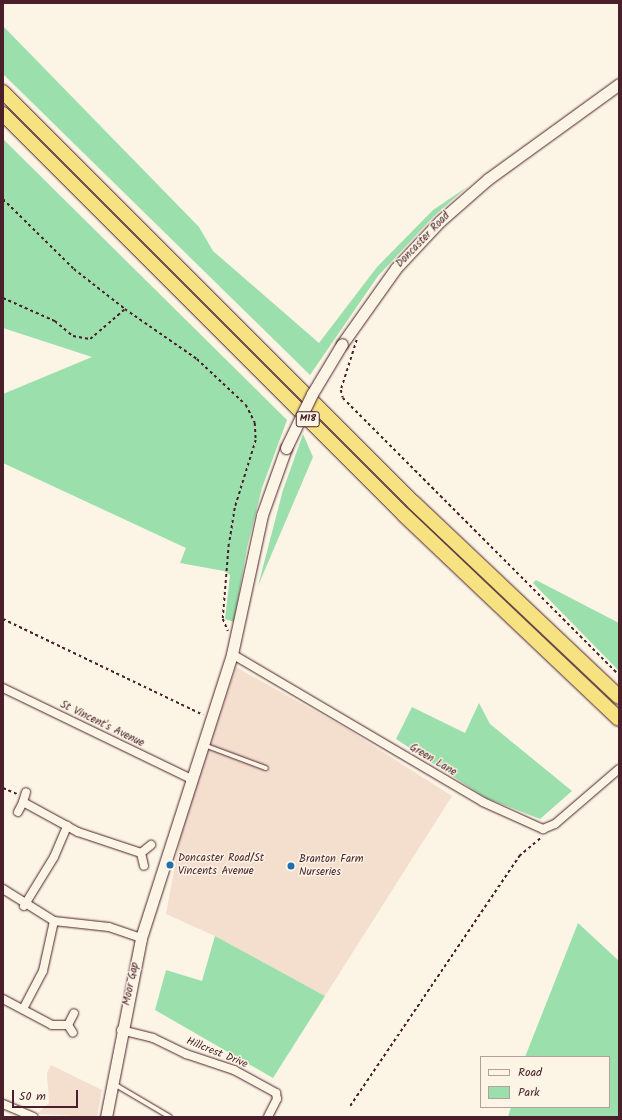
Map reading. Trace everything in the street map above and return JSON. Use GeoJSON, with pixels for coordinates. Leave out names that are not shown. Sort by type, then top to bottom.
{"type":"FeatureCollection","features":[{"type":"Feature","properties":{"kind":"highway","name":"M18"},"geometry":{"type":"LineString","coordinates":[[3,92],[414,503],[619,697]]}},
{"type":"Feature","properties":{"kind":"highway","name":"M18"},"geometry":{"type":"LineString","coordinates":[[3,114],[404,515],[619,719]]}},
{"type":"Feature","properties":{"kind":"main road","name":"Doncaster Road"},"geometry":{"type":"LineString","coordinates":[[232,654],[262,515],[286,448],[312,394],[350,332],[396,268],[440,221],[488,179],[619,84]]}},
{"type":"Feature","properties":{"kind":"main road","name":"Moor Gap"},"geometry":{"type":"LineString","coordinates":[[106,1117],[121,1030],[141,938],[232,654]]}},
{"type":"Feature","properties":{"kind":"street","name":"Green Lane"},"geometry":{"type":"LineString","coordinates":[[232,654],[483,802],[543,829]]}},
{"type":"Feature","properties":{"kind":"street","name":"St Vincent's Avenue"},"geometry":{"type":"LineString","coordinates":[[3,688],[191,779]]}},
{"type":"Feature","properties":{"kind":"street"},"geometry":{"type":"LineString","coordinates":[[543,829],[555,824],[619,769]]}},
{"type":"Feature","properties":{"kind":"street"},"geometry":{"type":"LineString","coordinates":[[18,812],[24,797],[67,826],[141,853]]}},
{"type":"Feature","properties":{"kind":"street"},"geometry":{"type":"LineString","coordinates":[[24,906],[51,862],[67,826]]}},
{"type":"Feature","properties":{"kind":"street"},"geometry":{"type":"LineString","coordinates":[[141,853],[151,844]]}},
{"type":"Feature","properties":{"kind":"street"},"geometry":{"type":"LineString","coordinates":[[141,853],[144,866]]}},
{"type":"Feature","properties":{"kind":"street"},"geometry":{"type":"LineString","coordinates":[[3,889],[24,906],[54,921],[109,927],[141,938]]}},
{"type":"Feature","properties":{"kind":"street"},"geometry":{"type":"LineString","coordinates":[[23,1009],[43,971],[54,921]]}},
{"type":"Feature","properties":{"kind":"street"},"geometry":{"type":"LineString","coordinates":[[3,999],[52,1025],[68,1025]]}},
{"type":"Feature","properties":{"kind":"street"},"geometry":{"type":"LineString","coordinates":[[68,1025],[74,1014]]}},
{"type":"Feature","properties":{"kind":"street"},"geometry":{"type":"LineString","coordinates":[[68,1025],[73,1033]]}},
{"type":"Feature","properties":{"kind":"street","name":"Hillcrest Drive"},"geometry":{"type":"LineString","coordinates":[[121,1030],[153,1038],[186,1054],[234,1070],[276,1093],[277,1099],[268,1117]]}},
{"type":"Feature","properties":{"kind":"street"},"geometry":{"type":"LineString","coordinates":[[3,1104],[33,1117]]}},
{"type":"Feature","properties":{"kind":"lane"},"geometry":{"type":"LineString","coordinates":[[203,744],[266,768]]}},
{"type":"Feature","properties":{"kind":"lane"},"geometry":{"type":"LineString","coordinates":[[112,1083],[170,1117]]}},
{"type":"Feature","properties":{"kind":"path"},"geometry":{"type":"LineString","coordinates":[[3,199],[74,269],[125,310],[197,359],[246,404],[255,423],[256,440],[235,508],[228,551],[223,619],[224,628],[236,636]]}},
{"type":"Feature","properties":{"kind":"path"},"geometry":{"type":"LineString","coordinates":[[3,298],[54,321],[73,336],[90,339],[125,310]]}},
{"type":"Feature","properties":{"kind":"path"},"geometry":{"type":"LineString","coordinates":[[350,332],[358,342],[341,390],[343,398],[619,675]]}},
{"type":"Feature","properties":{"kind":"path"},"geometry":{"type":"LineString","coordinates":[[3,619],[202,714],[206,721]]}},
{"type":"Feature","properties":{"kind":"path"},"geometry":{"type":"LineString","coordinates":[[3,788],[24,797]]}},
{"type":"Feature","properties":{"kind":"path"},"geometry":{"type":"LineString","coordinates":[[350,1106],[519,856],[536,843],[543,829]]}},
{"type":"Feature","properties":{"kind":"shaded area","name":"Branton Farm Nurseries"},"geometry":{"type":"Polygon","coordinates":[[[236,667],[347,729],[452,796],[325,996],[215,936],[166,914],[182,827],[236,667]]]}},
{"type":"Feature","properties":{"kind":"shaded area"},"geometry":{"type":"Polygon","coordinates":[[[51,1065],[102,1090],[97,1117],[37,1114],[49,1103],[47,1073],[51,1065]]]}},
{"type":"Feature","properties":{"kind":"green space"},"geometry":{"type":"Polygon","coordinates":[[[3,26],[199,227],[213,251],[319,343],[377,267],[433,210],[467,187],[434,216],[378,276],[310,375],[3,74],[3,26]]]}},
{"type":"Feature","properties":{"kind":"green space"},"geometry":{"type":"Polygon","coordinates":[[[3,139],[287,420],[262,488],[247,548],[234,622],[225,619],[230,575],[224,571],[180,563],[186,548],[3,463],[3,394],[92,357],[3,328],[3,139]]]}},
{"type":"Feature","properties":{"kind":"green space"},"geometry":{"type":"Polygon","coordinates":[[[303,434],[313,457],[258,586],[283,490],[303,434]]]}},
{"type":"Feature","properties":{"kind":"green space"},"geometry":{"type":"Polygon","coordinates":[[[536,580],[619,623],[619,671],[533,583],[536,580]]]}},
{"type":"Feature","properties":{"kind":"green space"},"geometry":{"type":"Polygon","coordinates":[[[479,703],[490,724],[572,791],[540,819],[486,798],[396,739],[412,707],[465,733],[479,703]]]}},
{"type":"Feature","properties":{"kind":"green space"},"geometry":{"type":"Polygon","coordinates":[[[578,923],[619,961],[619,1117],[508,1117],[511,1108],[610,1108],[610,1056],[525,1056],[578,923]]]}},
{"type":"Feature","properties":{"kind":"green space"},"geometry":{"type":"Polygon","coordinates":[[[215,936],[325,996],[273,1078],[155,1010],[166,970],[202,981],[215,936]]]}},
{"type":"Feature","properties":{"kind":"place","name":"Doncaster Road/St Vincents Avenue"},"geometry":{"type":"Point","coordinates":[170,865]}},
{"type":"Feature","properties":{"kind":"place","name":"Branton Farm Nurseries"},"geometry":{"type":"Point","coordinates":[291,866]}}]}
